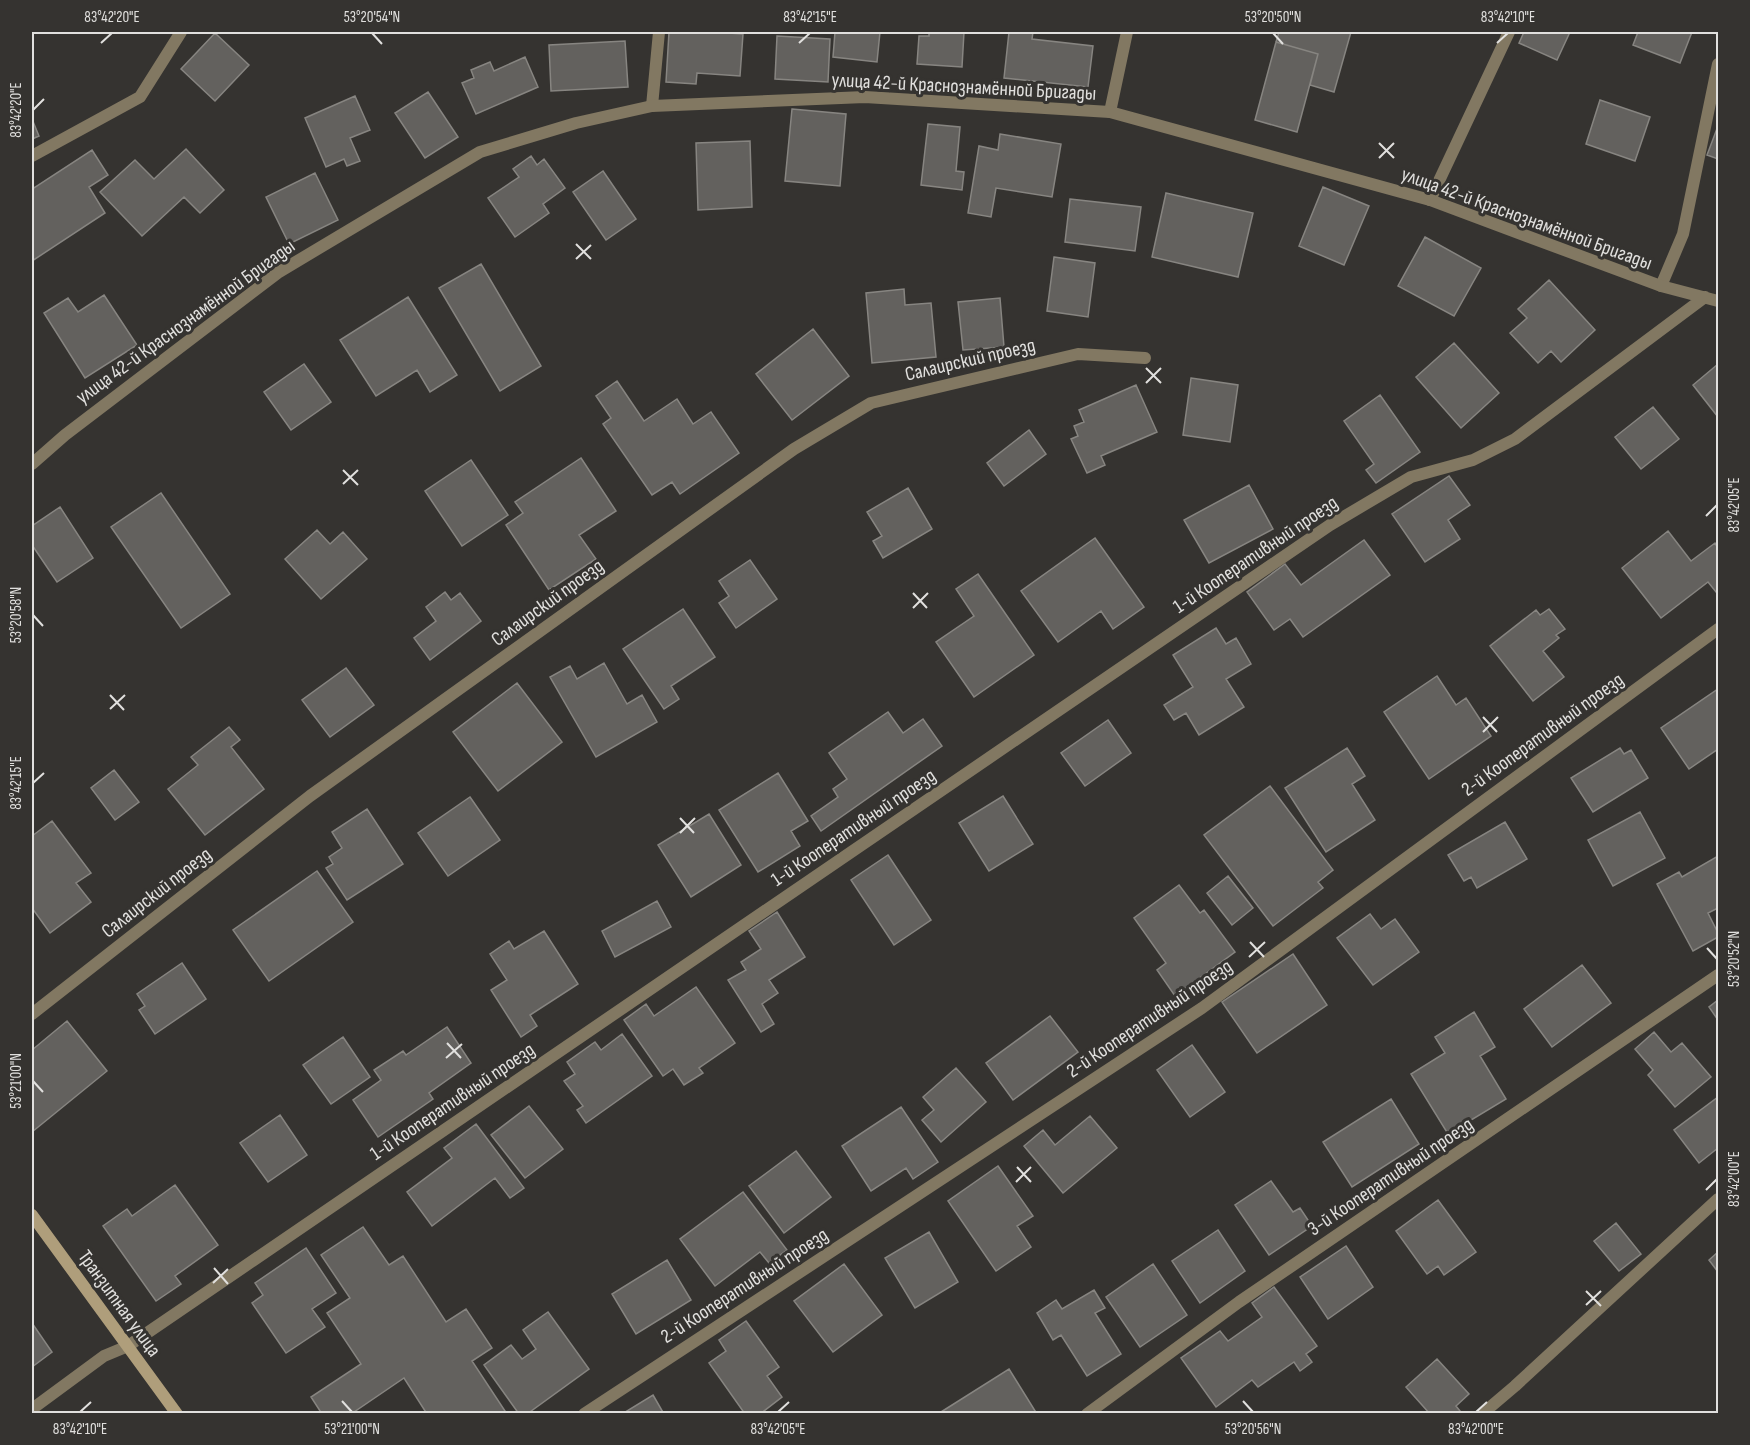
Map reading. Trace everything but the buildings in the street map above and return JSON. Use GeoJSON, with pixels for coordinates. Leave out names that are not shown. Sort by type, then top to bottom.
{"type":"FeatureCollection","features":[{"type":"Feature","properties":{"kind":"street"},"geometry":{"type":"LineString","coordinates":[[32,156],[140,97],[181,32]]}},
{"type":"Feature","properties":{"kind":"street"},"geometry":{"type":"LineString","coordinates":[[652,106],[659,32]]}},
{"type":"Feature","properties":{"kind":"street"},"geometry":{"type":"LineString","coordinates":[[1110,112],[1127,32]]}},
{"type":"Feature","properties":{"kind":"street"},"geometry":{"type":"LineString","coordinates":[[1430,200],[1509,32]]}},
{"type":"Feature","properties":{"kind":"street"},"geometry":{"type":"LineString","coordinates":[[1661,286],[1683,234],[1719,64]]}},
{"type":"Feature","properties":{"kind":"street","name":"улица 42-й Краснознамённой Бригады"},"geometry":{"type":"LineString","coordinates":[[32,464],[65,435],[279,272],[480,152],[576,123],[652,106],[865,97],[1110,112],[1430,200],[1661,286],[1719,301]]}},
{"type":"Feature","properties":{"kind":"street","name":"1-й Кооперативный проезд"},"geometry":{"type":"LineString","coordinates":[[32,1409],[104,1356],[128,1346],[1330,525],[1411,477],[1473,460],[1515,439],[1705,297]]}},
{"type":"Feature","properties":{"kind":"street","name":"Салаирский проезд"},"geometry":{"type":"LineString","coordinates":[[32,1014],[310,796],[794,449],[871,402],[1078,354],[1144,358]]}},
{"type":"Feature","properties":{"kind":"street","name":"2-й Кооперативный проезд"},"geometry":{"type":"LineString","coordinates":[[584,1413],[1203,1008],[1719,629]]}},
{"type":"Feature","properties":{"kind":"street","name":"3-й Кооперативный проезд"},"geometry":{"type":"LineString","coordinates":[[1087,1413],[1239,1302],[1719,975]]}},
{"type":"Feature","properties":{"kind":"street"},"geometry":{"type":"LineString","coordinates":[[1482,1413],[1515,1386],[1719,1199]]}},
{"type":"Feature","properties":{"kind":"street","name":"Транзитная улица"},"geometry":{"type":"LineString","coordinates":[[32,1215],[177,1413]]}}]}
